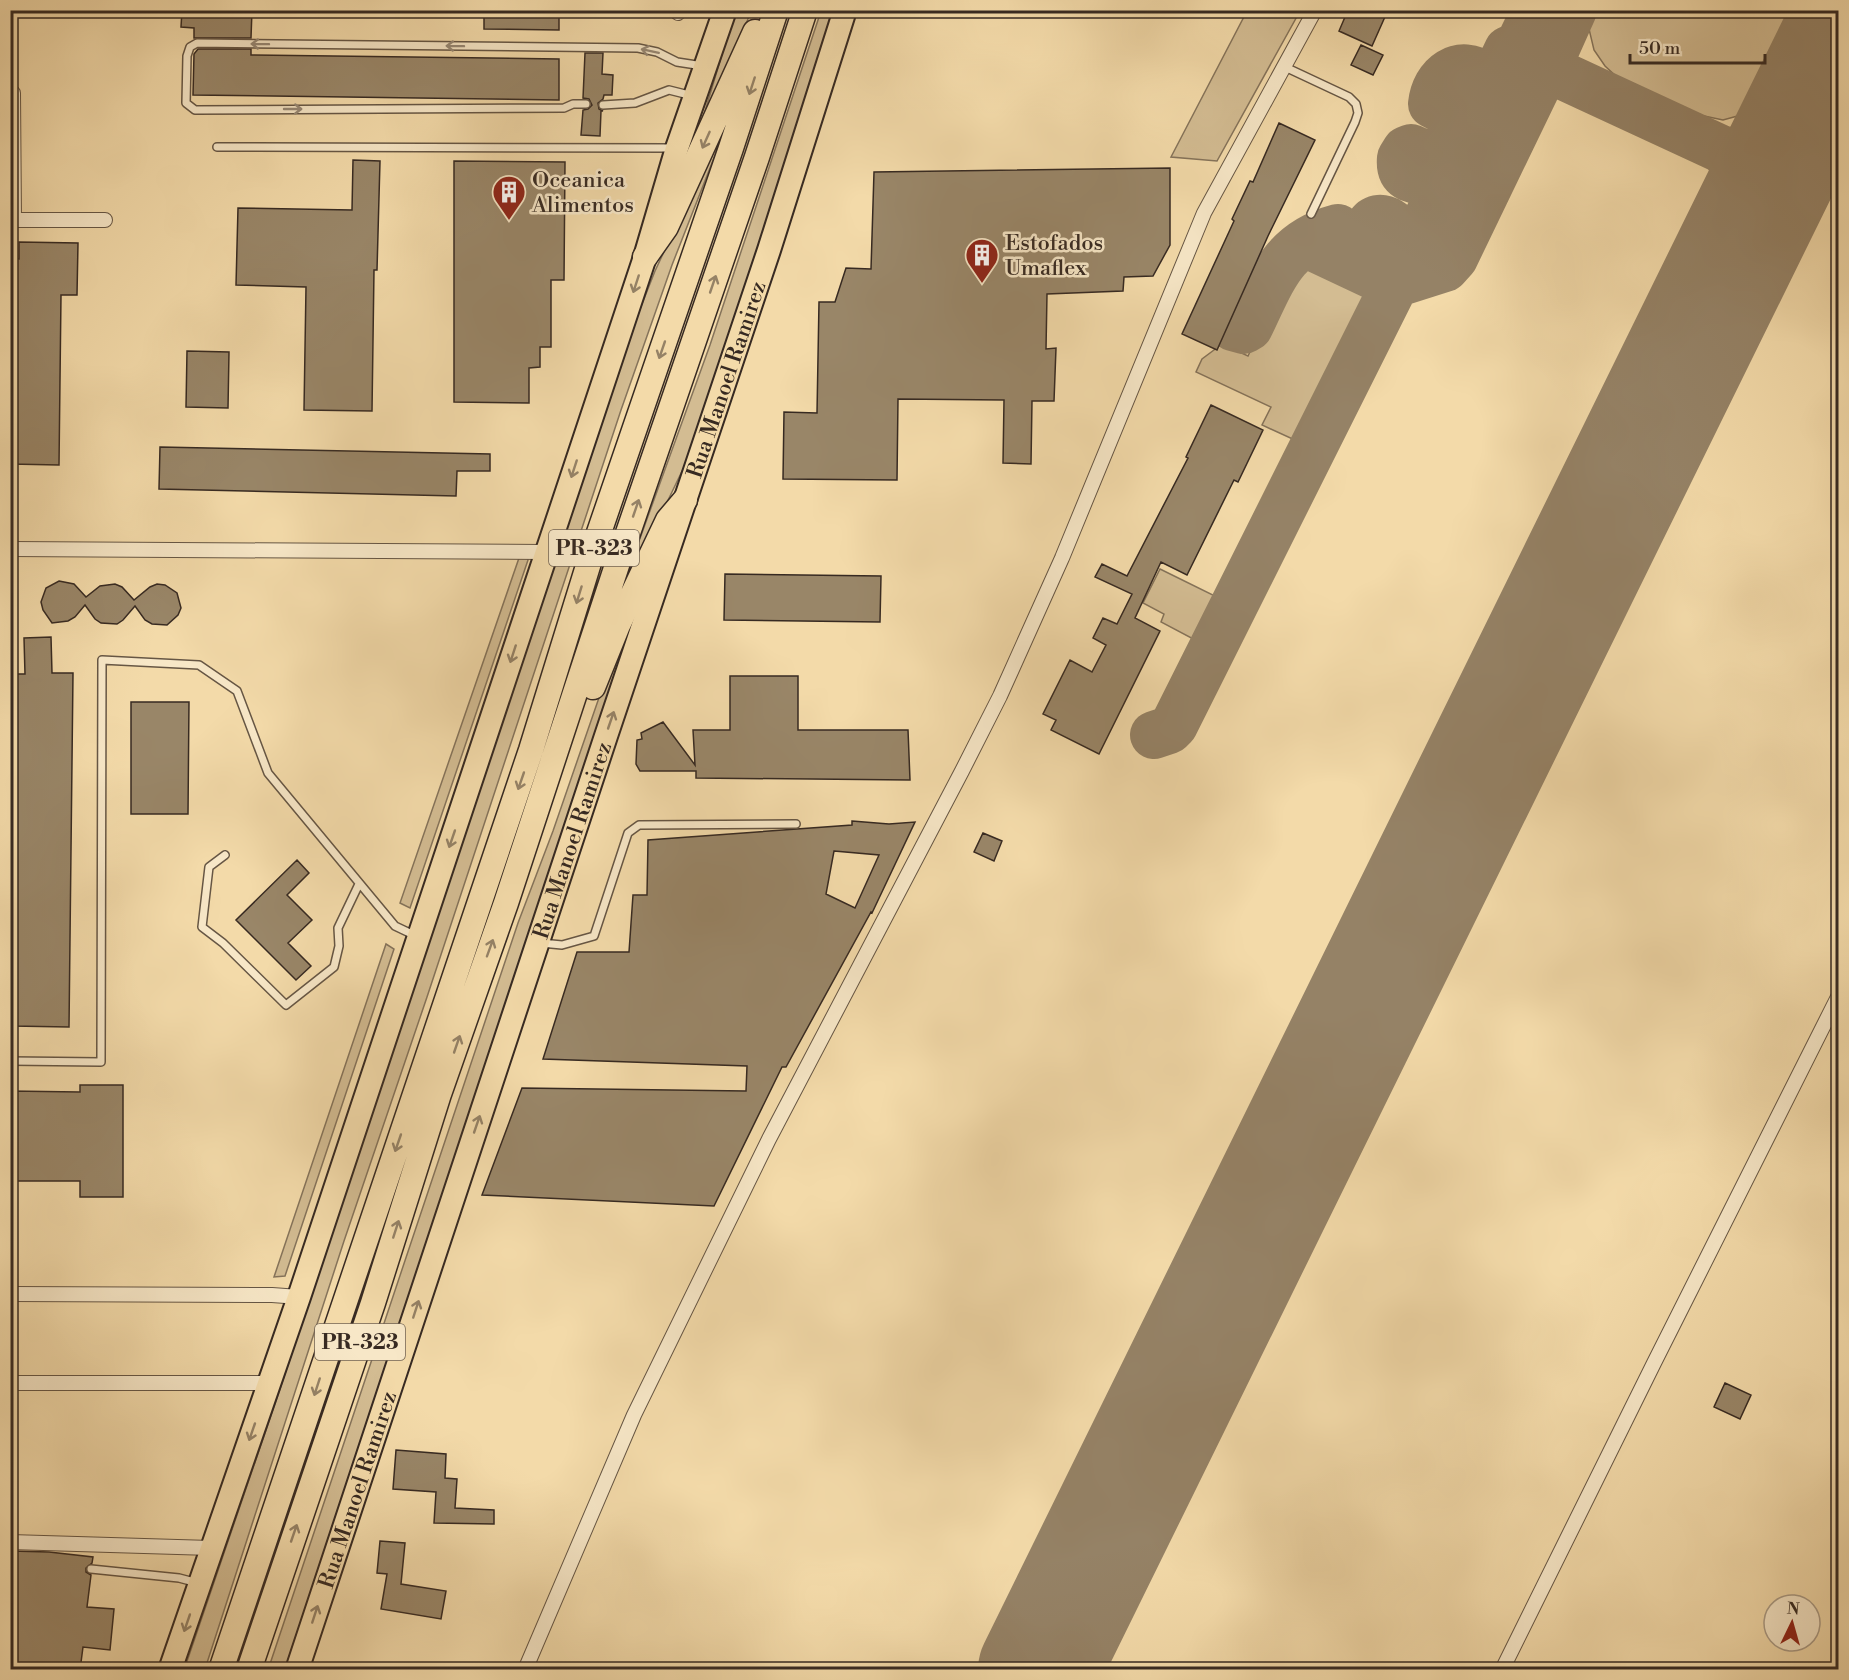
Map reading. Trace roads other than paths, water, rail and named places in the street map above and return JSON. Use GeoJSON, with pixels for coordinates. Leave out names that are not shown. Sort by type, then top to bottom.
{"type":"FeatureCollection","features":[{"type":"Feature","properties":{"kind":"highway"},"geometry":{"type":"LineString","coordinates":[[645,257],[666,227],[765,10]]}},
{"type":"Feature","properties":{"kind":"highway","name":"PR-323"},"geometry":{"type":"LineString","coordinates":[[221,1670],[268,1537],[531,750],[592,554],[728,160],[776,10]]}},
{"type":"Feature","properties":{"kind":"highway","name":"PR-323"},"geometry":{"type":"LineString","coordinates":[[249,1670],[369,1314],[439,1094],[506,903],[618,562],[760,149],[805,10]]}},
{"type":"Feature","properties":{"kind":"highway"},"geometry":{"type":"LineString","coordinates":[[506,903],[549,824],[599,669],[669,520],[685,500]]}},
{"type":"Feature","properties":{"kind":"main road"},"geometry":{"type":"LineString","coordinates":[[171,1670],[211,1548],[299,1298],[645,257],[677,148],[725,10]]}},
{"type":"Feature","properties":{"kind":"main road","name":"Rua Manoel Ramirez"},"geometry":{"type":"LineString","coordinates":[[297,1670],[769,249],[845,10]]}},
{"type":"Feature","properties":{"kind":"street"},"geometry":{"type":"LineString","coordinates":[[525,1670],[633,1415],[769,1139],[1000,696],[1062,558],[1204,213],[1315,10]]}},
{"type":"Feature","properties":{"kind":"street"},"geometry":{"type":"LineString","coordinates":[[10,93],[13,93],[12,220],[105,220]]}},
{"type":"Feature","properties":{"kind":"street"},"geometry":{"type":"LineString","coordinates":[[10,549],[546,552]]}},
{"type":"Feature","properties":{"kind":"street"},"geometry":{"type":"LineString","coordinates":[[1503,1670],[1839,997]]}},
{"type":"Feature","properties":{"kind":"street"},"geometry":{"type":"LineString","coordinates":[[10,1294],[260,1295],[299,1298]]}},
{"type":"Feature","properties":{"kind":"street"},"geometry":{"type":"LineString","coordinates":[[10,1383],[270,1383]]}},
{"type":"Feature","properties":{"kind":"street"},"geometry":{"type":"LineString","coordinates":[[10,1542],[211,1548]]}},
{"type":"Feature","properties":{"kind":"lane"},"geometry":{"type":"LineString","coordinates":[[586,104],[573,104],[564,108],[195,110],[186,103],[187,56],[190,47],[197,43],[638,48],[657,52],[677,62],[706,66]]}},
{"type":"Feature","properties":{"kind":"lane"},"geometry":{"type":"LineString","coordinates":[[1285,67],[1349,97],[1356,104],[1358,113],[1311,214]]}},
{"type":"Feature","properties":{"kind":"lane"},"geometry":{"type":"LineString","coordinates":[[603,105],[635,103],[669,90],[696,97]]}},
{"type":"Feature","properties":{"kind":"lane"},"geometry":{"type":"LineString","coordinates":[[216,147],[677,148]]}},
{"type":"Feature","properties":{"kind":"lane"},"geometry":{"type":"LineString","coordinates":[[10,1061],[100,1062],[102,660],[199,664],[237,691],[268,773],[395,926],[418,937]]}},
{"type":"Feature","properties":{"kind":"lane"},"geometry":{"type":"LineString","coordinates":[[539,943],[562,945],[594,936],[628,833],[639,825],[796,824]]}},
{"type":"Feature","properties":{"kind":"lane"},"geometry":{"type":"LineString","coordinates":[[225,855],[209,867],[202,927],[223,943],[286,1005],[334,967],[339,946],[338,928],[359,884]]}},
{"type":"Feature","properties":{"kind":"lane"},"geometry":{"type":"LineString","coordinates":[[91,1569],[179,1578],[201,1583]]}},
{"type":"Feature","properties":{"kind":"place","name":"Oceanica Alimentos"},"geometry":{"type":"Point","coordinates":[509,221]}},
{"type":"Feature","properties":{"kind":"place","name":"Estofados Umaflex"},"geometry":{"type":"Point","coordinates":[982,284]}}]}
